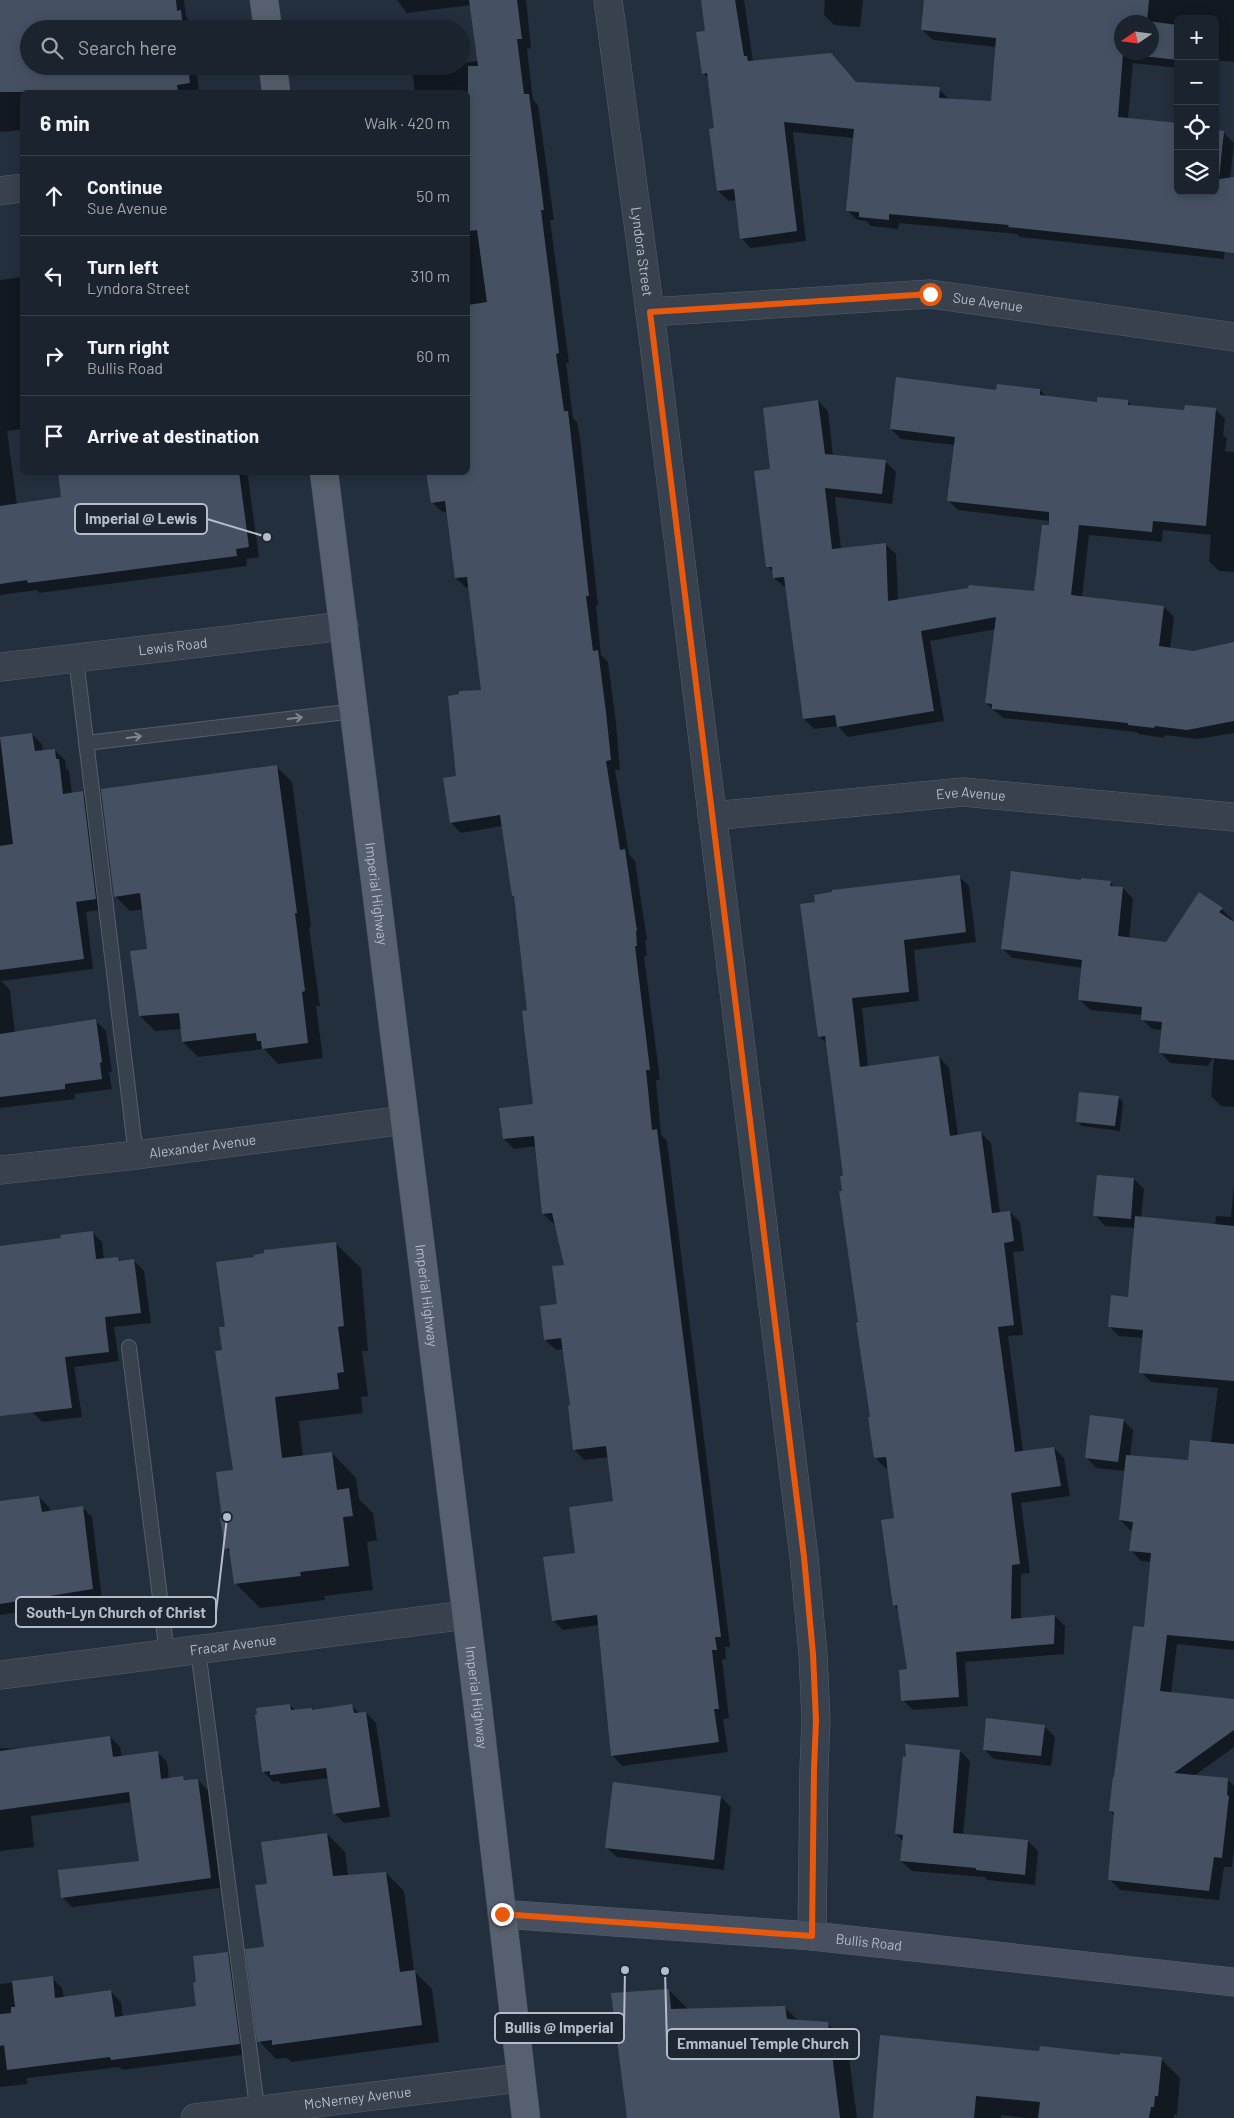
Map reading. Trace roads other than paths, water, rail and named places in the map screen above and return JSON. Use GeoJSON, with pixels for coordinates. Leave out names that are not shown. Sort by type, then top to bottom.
{"type":"FeatureCollection","features":[{"type":"Feature","properties":{"kind":"main road"},"geometry":{"type":"LineString","coordinates":[[264,0],[267,20]]}},
{"type":"Feature","properties":{"kind":"main road"},"geometry":{"type":"LineString","coordinates":[[274,75],[276,90]]}},
{"type":"Feature","properties":{"kind":"main road","name":"Imperial Highway"},"geometry":{"type":"LineString","coordinates":[[324,475],[355,711],[526,2118]]}},
{"type":"Feature","properties":{"kind":"street","name":"Lyndora Street"},"geometry":{"type":"LineString","coordinates":[[608,0],[650,312],[804,1557],[813,1654],[816,1720],[812,1936]]}},
{"type":"Feature","properties":{"kind":"street"},"geometry":{"type":"LineString","coordinates":[[0,191],[20,188]]}},
{"type":"Feature","properties":{"kind":"street","name":"Sue Avenue"},"geometry":{"type":"LineString","coordinates":[[650,312],[930,294],[1234,337]]}},
{"type":"Feature","properties":{"kind":"street","name":"Lewis Road"},"geometry":{"type":"LineString","coordinates":[[0,667],[344,626]]}},
{"type":"Feature","properties":{"kind":"street","name":"Eve Avenue"},"geometry":{"type":"LineString","coordinates":[[712,816],[963,792],[1232,816]]}},
{"type":"Feature","properties":{"kind":"street","name":"Alexander Avenue"},"geometry":{"type":"LineString","coordinates":[[0,1170],[136,1155],[405,1120]]}},
{"type":"Feature","properties":{"kind":"street","name":"Fracar Avenue"},"geometry":{"type":"LineString","coordinates":[[0,1675],[466,1616]]}},
{"type":"Feature","properties":{"kind":"street","name":"Bullis Road"},"geometry":{"type":"LineString","coordinates":[[502,1914],[812,1936],[1234,1982]]}},
{"type":"Feature","properties":{"kind":"street","name":"McNerney Avenue"},"geometry":{"type":"LineString","coordinates":[[195,2118],[258,2114],[520,2078]]}},
{"type":"Feature","properties":{"kind":"lane"},"geometry":{"type":"LineString","coordinates":[[76,658],[136,1155]]}},
{"type":"Feature","properties":{"kind":"lane"},"geometry":{"type":"LineString","coordinates":[[86,743],[355,711]]}},
{"type":"Feature","properties":{"kind":"lane"},"geometry":{"type":"LineString","coordinates":[[129,1347],[167,1654]]}},
{"type":"Feature","properties":{"kind":"lane"},"geometry":{"type":"LineString","coordinates":[[198,1650],[258,2114]]}},
{"type":"Feature","properties":{"kind":"place","name":"Imperial @ Lewis"},"geometry":{"type":"Point","coordinates":[267,537]}},
{"type":"Feature","properties":{"kind":"place","name":"South-Lyn Church of Christ"},"geometry":{"type":"Point","coordinates":[227,1517]}},
{"type":"Feature","properties":{"kind":"place","name":"Bullis @ Imperial"},"geometry":{"type":"Point","coordinates":[625,1970]}},
{"type":"Feature","properties":{"kind":"place","name":"Emmanuel Temple Church"},"geometry":{"type":"Point","coordinates":[665,1971]}}]}
